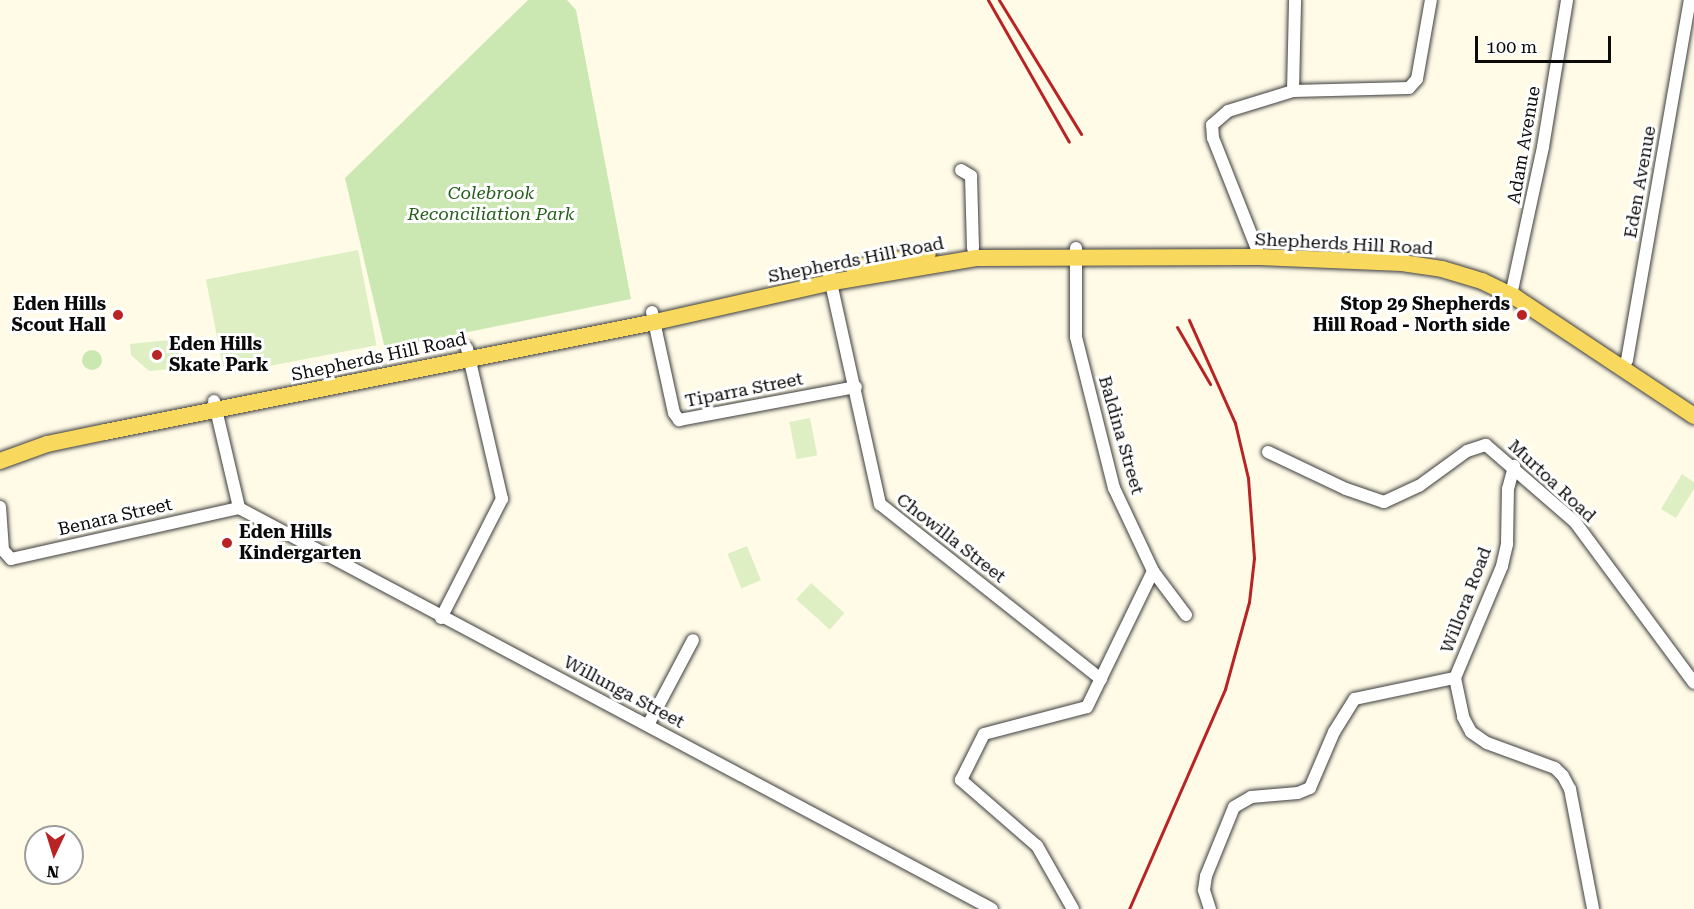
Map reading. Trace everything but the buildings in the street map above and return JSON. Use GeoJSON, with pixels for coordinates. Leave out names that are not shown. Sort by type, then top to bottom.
{"type":"FeatureCollection","features":[{"type":"Feature","properties":{"kind":"main road","name":"Shepherds Hill Road"},"geometry":{"type":"LineString","coordinates":[[830,278],[885,260],[973,248],[1402,263],[1461,274],[1513,291]]}},
{"type":"Feature","properties":{"kind":"main road","name":"Shepherds Hill Road"},"geometry":{"type":"LineString","coordinates":[[0,461],[47,444],[215,406],[469,352],[654,317],[830,278],[976,258],[1076,253],[1257,249],[1443,259],[1483,271],[1625,364],[1694,403]]}},
{"type":"Feature","properties":{"kind":"main road","name":"Shepherds Hill Road"},"geometry":{"type":"LineString","coordinates":[[1625,364],[1694,416]]}},
{"type":"Feature","properties":{"kind":"main road","name":"Shepherds Hill Road"},"geometry":{"type":"LineString","coordinates":[[0,452],[43,435],[215,406]]}},
{"type":"Feature","properties":{"kind":"street"},"geometry":{"type":"LineString","coordinates":[[1293,91],[1295,0]]}},
{"type":"Feature","properties":{"kind":"street"},"geometry":{"type":"LineString","coordinates":[[1257,249],[1213,138],[1212,125],[1228,111],[1293,91],[1409,88],[1417,79],[1431,0]]}},
{"type":"Feature","properties":{"kind":"street","name":"Adam Avenue"},"geometry":{"type":"LineString","coordinates":[[1513,291],[1567,0]]}},
{"type":"Feature","properties":{"kind":"street","name":"Eden Avenue"},"geometry":{"type":"LineString","coordinates":[[1625,364],[1690,0]]}},
{"type":"Feature","properties":{"kind":"street"},"geometry":{"type":"LineString","coordinates":[[961,170],[971,176],[973,248]]}},
{"type":"Feature","properties":{"kind":"street","name":"Baldina Street"},"geometry":{"type":"LineString","coordinates":[[1076,253],[1079,349],[1114,488],[1153,571],[1186,615]]}},
{"type":"Feature","properties":{"kind":"street","name":"Chowilla Street"},"geometry":{"type":"LineString","coordinates":[[830,278],[856,387],[880,504],[1101,679]]}},
{"type":"Feature","properties":{"kind":"street","name":"Tiparra Street"},"geometry":{"type":"LineString","coordinates":[[654,317],[674,413],[679,420],[856,387]]}},
{"type":"Feature","properties":{"kind":"street"},"geometry":{"type":"LineString","coordinates":[[441,618],[502,499],[469,352]]}},
{"type":"Feature","properties":{"kind":"street"},"geometry":{"type":"LineString","coordinates":[[215,406],[239,508]]}},
{"type":"Feature","properties":{"kind":"street","name":"Murtoa Road"},"geometry":{"type":"LineString","coordinates":[[1268,452],[1346,489],[1384,502],[1419,486],[1467,451],[1486,445],[1514,466],[1575,522],[1694,683]]}},
{"type":"Feature","properties":{"kind":"street","name":"Willora Road"},"geometry":{"type":"LineString","coordinates":[[1210,909],[1204,890],[1206,876],[1234,807],[1251,797],[1298,793],[1310,788],[1334,732],[1355,699],[1455,678],[1502,566],[1507,544],[1508,489],[1514,466]]}},
{"type":"Feature","properties":{"kind":"street","name":"Benara Street"},"geometry":{"type":"LineString","coordinates":[[0,507],[3,550],[10,559],[239,508]]}},
{"type":"Feature","properties":{"kind":"street","name":"Willunga Street"},"geometry":{"type":"LineString","coordinates":[[239,508],[441,618],[648,725],[992,909]]}},
{"type":"Feature","properties":{"kind":"street"},"geometry":{"type":"LineString","coordinates":[[1073,909],[1036,846],[962,780],[970,759],[984,734],[1081,711],[1087,707],[1153,571]]}},
{"type":"Feature","properties":{"kind":"street"},"geometry":{"type":"LineString","coordinates":[[648,725],[693,640]]}},
{"type":"Feature","properties":{"kind":"street"},"geometry":{"type":"LineString","coordinates":[[1455,678],[1463,717],[1471,732],[1487,742],[1555,768],[1563,776],[1570,789],[1593,909]]}},
{"type":"Feature","properties":{"kind":"green space","name":"Colebrook Reconciliation Park"},"geometry":{"type":"Polygon","coordinates":[[[528,0],[567,0],[576,10],[631,299],[385,349],[345,178],[528,0]]]}},
{"type":"Feature","properties":{"kind":"green space"},"geometry":{"type":"Polygon","coordinates":[[[358,250],[377,345],[224,375],[206,280],[358,250]]]}},
{"type":"Feature","properties":{"kind":"green space","name":"Eden Hills Skate Park"},"geometry":{"type":"Polygon","coordinates":[[[179,339],[182,354],[172,369],[149,371],[131,355],[130,344],[179,339]]]}},
{"type":"Feature","properties":{"kind":"green space"},"geometry":{"type":"Polygon","coordinates":[[[92,350],[99,353],[102,360],[99,367],[92,370],[85,367],[82,360],[85,353],[92,350]]]}},
{"type":"Feature","properties":{"kind":"green space"},"geometry":{"type":"Polygon","coordinates":[[[810,418],[817,455],[797,459],[789,422],[810,418]]]}},
{"type":"Feature","properties":{"kind":"green space"},"geometry":{"type":"Polygon","coordinates":[[[1682,474],[1694,482],[1694,489],[1676,518],[1661,509],[1682,474]]]}},
{"type":"Feature","properties":{"kind":"green space"},"geometry":{"type":"Polygon","coordinates":[[[747,546],[761,580],[741,588],[728,554],[747,546]]]}},
{"type":"Feature","properties":{"kind":"green space"},"geometry":{"type":"Polygon","coordinates":[[[811,583],[844,613],[830,629],[796,599],[811,583]]]}},
{"type":"Feature","properties":{"kind":"railway"},"geometry":{"type":"LineString","coordinates":[[988,0],[1069,142]]}},
{"type":"Feature","properties":{"kind":"railway"},"geometry":{"type":"LineString","coordinates":[[999,0],[1081,134]]}},
{"type":"Feature","properties":{"kind":"railway"},"geometry":{"type":"LineString","coordinates":[[1129,909],[1225,689],[1249,602],[1254,558],[1248,478],[1235,423],[1189,320]]}},
{"type":"Feature","properties":{"kind":"railway"},"geometry":{"type":"LineString","coordinates":[[1177,327],[1210,384]]}},
{"type":"Feature","properties":{"kind":"place","name":"Eden Hills Scout Hall"},"geometry":{"type":"Point","coordinates":[118,315]}},
{"type":"Feature","properties":{"kind":"place","name":"Stop 29 Shepherds Hill Road - North side"},"geometry":{"type":"Point","coordinates":[1522,315]}},
{"type":"Feature","properties":{"kind":"place","name":"Eden Hills Skate Park"},"geometry":{"type":"Point","coordinates":[157,355]}},
{"type":"Feature","properties":{"kind":"place","name":"Eden Hills Kindergarten"},"geometry":{"type":"Point","coordinates":[227,543]}}]}
